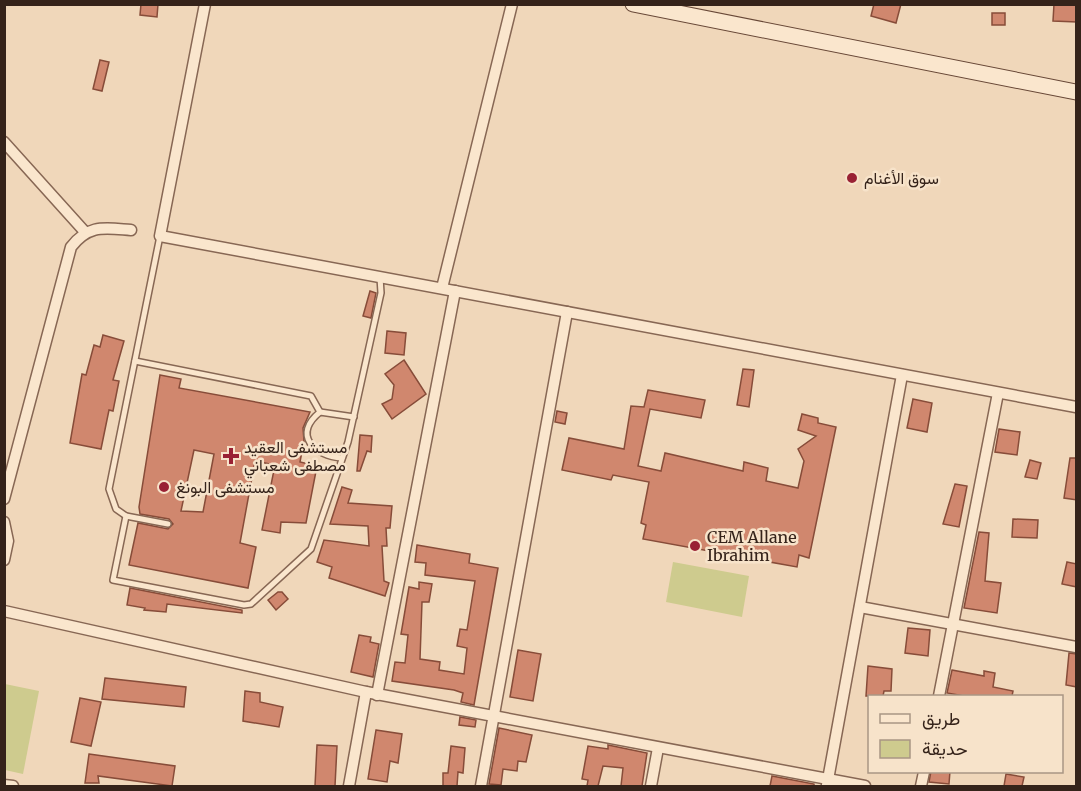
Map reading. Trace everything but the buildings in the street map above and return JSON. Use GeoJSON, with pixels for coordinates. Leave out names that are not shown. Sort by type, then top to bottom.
{"type":"FeatureCollection","features":[{"type":"Feature","properties":{"kind":"main road"},"geometry":{"type":"LineString","coordinates":[[633,4],[1077,92]]}},
{"type":"Feature","properties":{"kind":"street"},"geometry":{"type":"LineString","coordinates":[[206,4],[160,236],[1077,408]]}},
{"type":"Feature","properties":{"kind":"street"},"geometry":{"type":"LineString","coordinates":[[442,288],[512,4]]}},
{"type":"Feature","properties":{"kind":"street"},"geometry":{"type":"LineString","coordinates":[[4,142],[85,232]]}},
{"type":"Feature","properties":{"kind":"street"},"geometry":{"type":"LineString","coordinates":[[4,499],[71,248],[85,232],[99,228],[131,230]]}},
{"type":"Feature","properties":{"kind":"street"},"geometry":{"type":"LineString","coordinates":[[349,786],[371,694],[454,291]]}},
{"type":"Feature","properties":{"kind":"street"},"geometry":{"type":"LineString","coordinates":[[481,786],[567,312]]}},
{"type":"Feature","properties":{"kind":"street"},"geometry":{"type":"LineString","coordinates":[[827,783],[902,375]]}},
{"type":"Feature","properties":{"kind":"street"},"geometry":{"type":"LineString","coordinates":[[939,695],[998,393]]}},
{"type":"Feature","properties":{"kind":"street"},"geometry":{"type":"LineString","coordinates":[[4,522],[8,541],[4,561]]}},
{"type":"Feature","properties":{"kind":"street"},"geometry":{"type":"LineString","coordinates":[[860,607],[1077,647]]}},
{"type":"Feature","properties":{"kind":"street"},"geometry":{"type":"LineString","coordinates":[[4,611],[371,694],[658,747],[827,783],[865,786]]}},
{"type":"Feature","properties":{"kind":"street"},"geometry":{"type":"LineString","coordinates":[[651,786],[658,747]]}},
{"type":"Feature","properties":{"kind":"street"},"geometry":{"type":"LineString","coordinates":[[4,785],[13,786]]}},
{"type":"Feature","properties":{"kind":"lane"},"geometry":{"type":"LineString","coordinates":[[160,236],[109,489],[116,509],[126,516],[168,524]]}},
{"type":"Feature","properties":{"kind":"lane"},"geometry":{"type":"LineString","coordinates":[[126,516],[114,580],[244,605],[251,604],[311,549],[354,417],[381,293],[380,277]]}},
{"type":"Feature","properties":{"kind":"lane"},"geometry":{"type":"LineString","coordinates":[[135,361],[311,396],[320,412]]}},
{"type":"Feature","properties":{"kind":"lane"},"geometry":{"type":"LineString","coordinates":[[320,412],[354,417]]}},
{"type":"Feature","properties":{"kind":"lane"},"geometry":{"type":"LineString","coordinates":[[320,412],[308,428],[309,441],[316,451],[329,457],[342,458]]}},
{"type":"Feature","properties":{"kind":"green space"},"geometry":{"type":"Polygon","coordinates":[[[673,562],[749,576],[742,617],[666,602],[673,562]]]}},
{"type":"Feature","properties":{"kind":"green space"},"geometry":{"type":"Polygon","coordinates":[[[5,684],[39,691],[23,774],[5,770],[5,684]]]}},
{"type":"Feature","properties":{"kind":"place","name":"سوق الأغنام"},"geometry":{"type":"Point","coordinates":[852,178]}},
{"type":"Feature","properties":{"kind":"place","name":"مستشفى العقيد مصطفى شعباني"},"geometry":{"type":"Point","coordinates":[231,456]}},
{"type":"Feature","properties":{"kind":"place","name":"مستشفى البونغ"},"geometry":{"type":"Point","coordinates":[164,487]}},
{"type":"Feature","properties":{"kind":"place","name":"CEM Allane Ibrahim"},"geometry":{"type":"Point","coordinates":[695,546]}}]}
